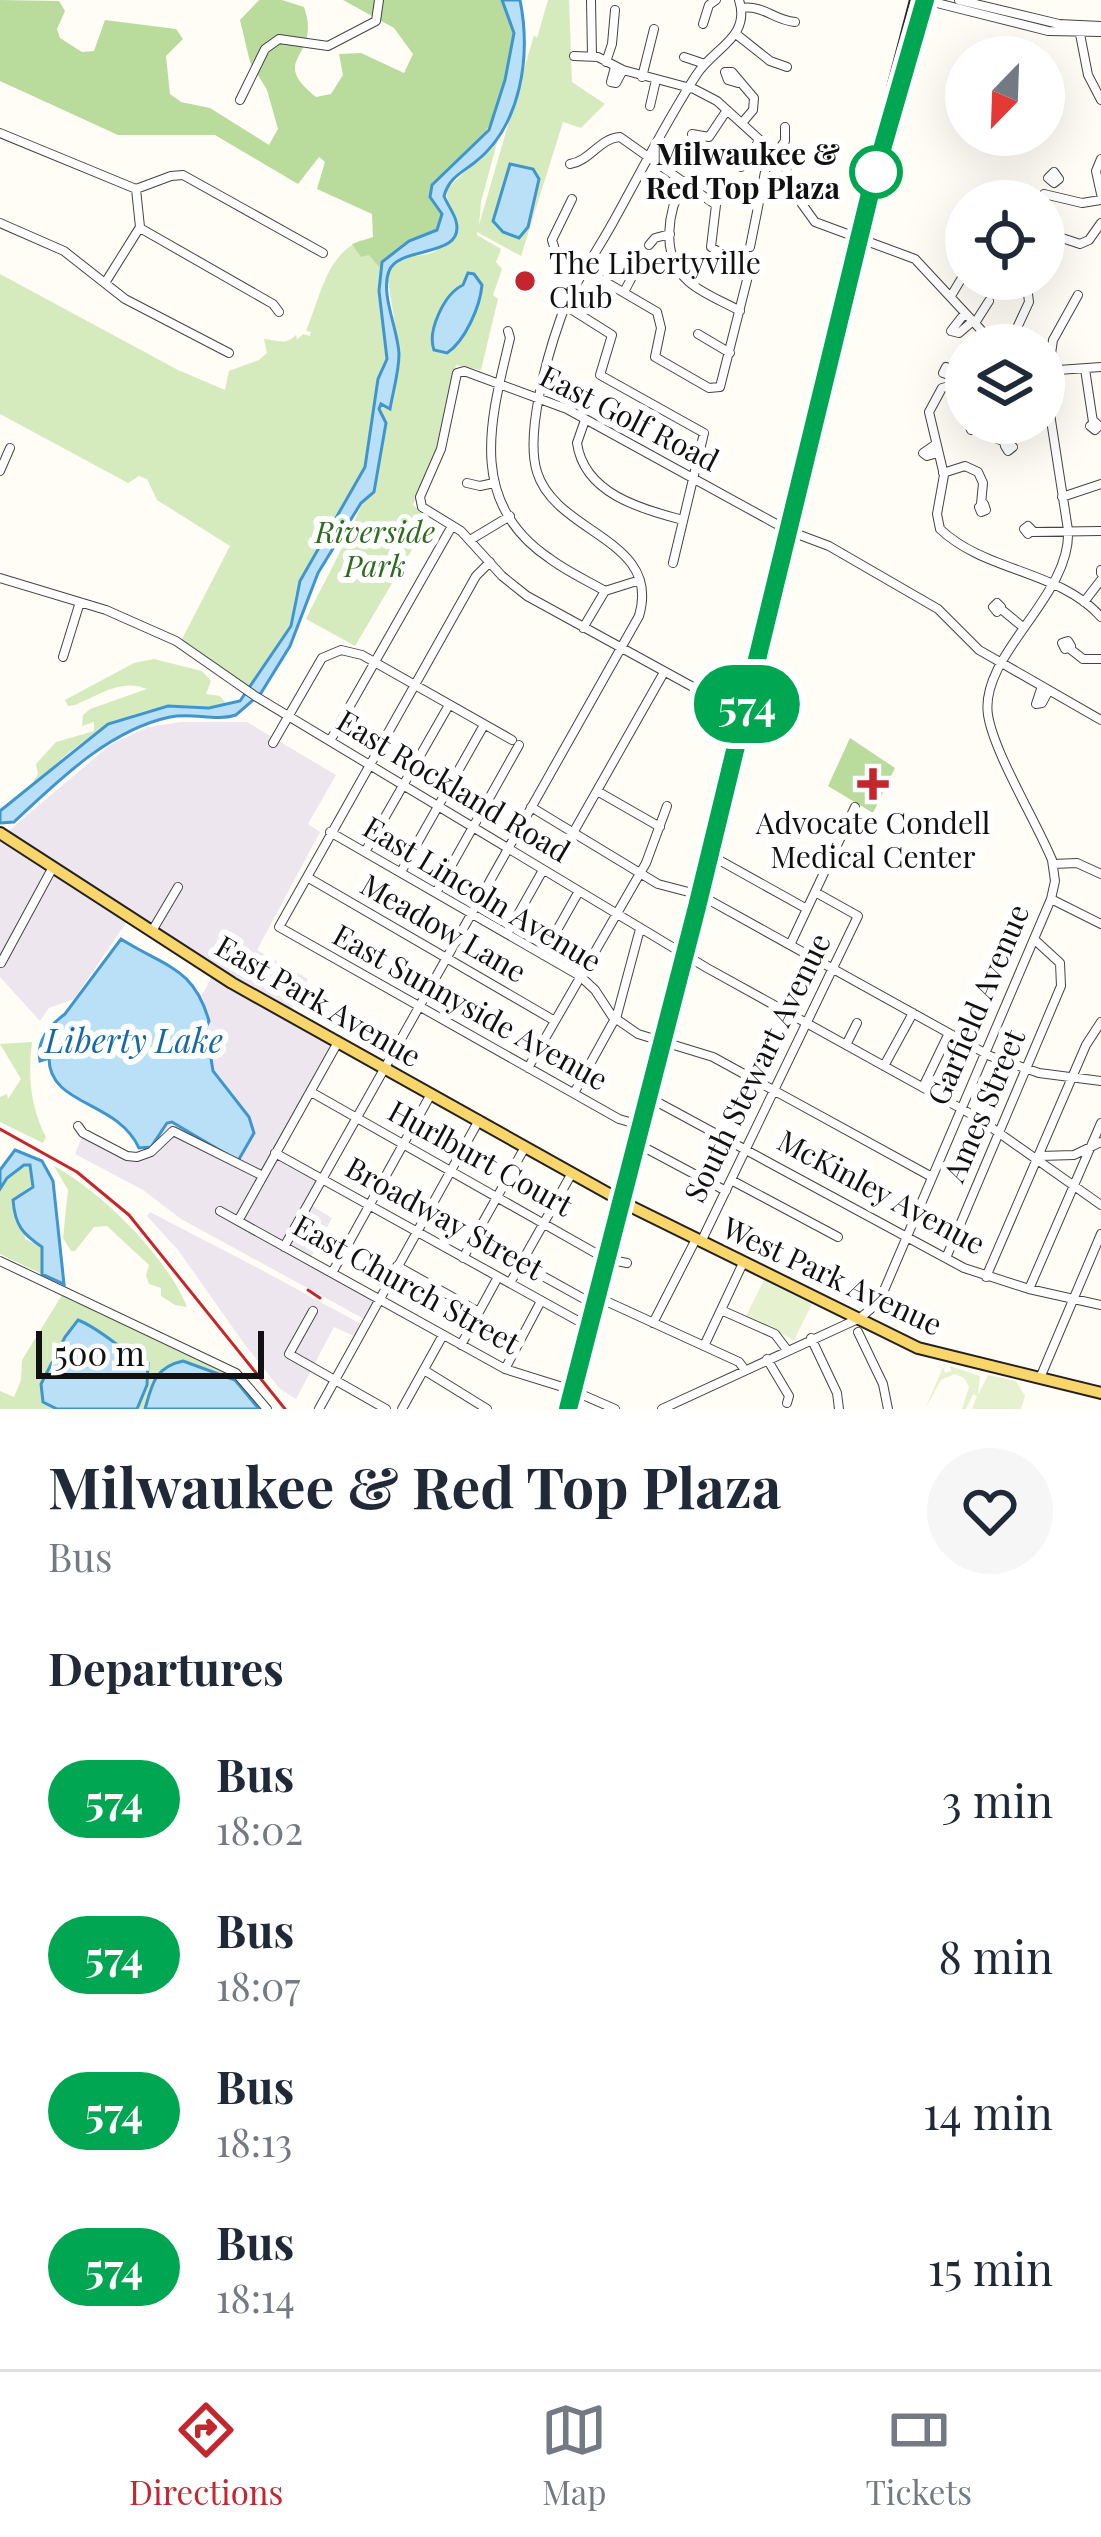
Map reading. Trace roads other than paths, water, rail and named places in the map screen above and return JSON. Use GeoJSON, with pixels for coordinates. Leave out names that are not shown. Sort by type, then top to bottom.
{"type":"FeatureCollection","features":[{"type":"Feature","properties":{"kind":"main road"},"geometry":{"type":"LineString","coordinates":[[568,1409],[922,0]]}},
{"type":"Feature","properties":{"kind":"main road","name":"East Park Avenue"},"geometry":{"type":"LineString","coordinates":[[0,832],[232,983],[621,1201]]}},
{"type":"Feature","properties":{"kind":"main road","name":"West Park Avenue"},"geometry":{"type":"LineString","coordinates":[[621,1201],[839,1318],[955,1360],[1101,1393]]}},
{"type":"Feature","properties":{"kind":"street"},"geometry":{"type":"LineString","coordinates":[[240,100],[271,44],[285,38],[328,46],[341,41],[376,21],[380,0]]}},
{"type":"Feature","properties":{"kind":"street"},"geometry":{"type":"LineString","coordinates":[[591,0],[592,55]]}},
{"type":"Feature","properties":{"kind":"street"},"geometry":{"type":"LineString","coordinates":[[703,24],[709,5],[716,0]]}},
{"type":"Feature","properties":{"kind":"street"},"geometry":{"type":"LineString","coordinates":[[922,0],[1048,31],[1101,29]]}},
{"type":"Feature","properties":{"kind":"street"},"geometry":{"type":"LineString","coordinates":[[959,0],[1080,30]]}},
{"type":"Feature","properties":{"kind":"street"},"geometry":{"type":"LineString","coordinates":[[284,1247],[642,605],[640,580],[626,554],[564,513],[543,487],[532,444],[566,307],[689,88],[705,64],[736,34],[740,4],[761,7],[781,21],[795,22]]}},
{"type":"Feature","properties":{"kind":"street"},"geometry":{"type":"LineString","coordinates":[[614,66],[615,10]]}},
{"type":"Feature","properties":{"kind":"street"},"geometry":{"type":"LineString","coordinates":[[642,77],[654,29]]}},
{"type":"Feature","properties":{"kind":"street"},"geometry":{"type":"LineString","coordinates":[[1080,30],[1088,75],[1101,100]]}},
{"type":"Feature","properties":{"kind":"street"},"geometry":{"type":"LineString","coordinates":[[736,34],[770,61],[787,68]]}},
{"type":"Feature","properties":{"kind":"street"},"geometry":{"type":"LineString","coordinates":[[574,56],[592,55],[642,77],[689,88],[727,110],[776,154],[815,222],[907,254],[945,290]]}},
{"type":"Feature","properties":{"kind":"street"},"geometry":{"type":"LineString","coordinates":[[684,57],[705,64]]}},
{"type":"Feature","properties":{"kind":"street"},"geometry":{"type":"LineString","coordinates":[[650,106],[656,80]]}},
{"type":"Feature","properties":{"kind":"street"},"geometry":{"type":"LineString","coordinates":[[738,83],[755,104],[742,123]]}},
{"type":"Feature","properties":{"kind":"street"},"geometry":{"type":"LineString","coordinates":[[692,134],[709,137],[727,110]]}},
{"type":"Feature","properties":{"kind":"street"},"geometry":{"type":"LineString","coordinates":[[750,248],[763,182],[785,141],[784,127]]}},
{"type":"Feature","properties":{"kind":"street"},"geometry":{"type":"LineString","coordinates":[[0,133],[136,189],[183,176],[323,253]]}},
{"type":"Feature","properties":{"kind":"street"},"geometry":{"type":"LineString","coordinates":[[570,164],[577,164],[616,136],[716,205],[711,248],[747,272],[718,388],[709,388],[655,357],[662,328],[659,316],[559,255],[551,244],[572,199]]}},
{"type":"Feature","properties":{"kind":"street"},"geometry":{"type":"LineString","coordinates":[[741,167],[760,140]]}},
{"type":"Feature","properties":{"kind":"street"},"geometry":{"type":"LineString","coordinates":[[1065,200],[1082,203],[1101,197],[1096,171],[1101,159]]}},
{"type":"Feature","properties":{"kind":"street"},"geometry":{"type":"LineString","coordinates":[[685,181],[670,210],[674,260],[683,276],[740,311]]}},
{"type":"Feature","properties":{"kind":"street"},"geometry":{"type":"LineString","coordinates":[[105,283],[140,228],[136,189]]}},
{"type":"Feature","properties":{"kind":"street"},"geometry":{"type":"LineString","coordinates":[[0,223],[64,251],[134,304],[229,353]]}},
{"type":"Feature","properties":{"kind":"street"},"geometry":{"type":"LineString","coordinates":[[1065,242],[1089,240],[1101,223]]}},
{"type":"Feature","properties":{"kind":"street"},"geometry":{"type":"LineString","coordinates":[[140,228],[273,304],[279,312]]}},
{"type":"Feature","properties":{"kind":"street"},"geometry":{"type":"LineString","coordinates":[[649,245],[670,234]]}},
{"type":"Feature","properties":{"kind":"street"},"geometry":{"type":"LineString","coordinates":[[624,292],[632,277]]}},
{"type":"Feature","properties":{"kind":"street","name":"Garfield Avenue"},"geometry":{"type":"LineString","coordinates":[[1062,324],[1078,295]]}},
{"type":"Feature","properties":{"kind":"street"},"geometry":{"type":"LineString","coordinates":[[954,300],[976,324]]}},
{"type":"Feature","properties":{"kind":"street"},"geometry":{"type":"LineString","coordinates":[[971,319],[989,301]]}},
{"type":"Feature","properties":{"kind":"street"},"geometry":{"type":"LineString","coordinates":[[566,307],[612,335],[598,376],[705,432],[674,562]]}},
{"type":"Feature","properties":{"kind":"street"},"geometry":{"type":"LineString","coordinates":[[508,331],[489,437],[494,482],[510,516],[549,559],[605,591]]}},
{"type":"Feature","properties":{"kind":"street"},"geometry":{"type":"LineString","coordinates":[[698,334],[730,352]]}},
{"type":"Feature","properties":{"kind":"street"},"geometry":{"type":"LineString","coordinates":[[1065,370],[1101,367]]}},
{"type":"Feature","properties":{"kind":"street"},"geometry":{"type":"LineString","coordinates":[[1084,369],[1093,422]]}},
{"type":"Feature","properties":{"kind":"street","name":"East Golf Road"},"geometry":{"type":"LineString","coordinates":[[452,526],[419,501],[441,449],[461,371],[541,398],[789,531],[829,546],[934,606],[967,642],[1101,720]]}},
{"type":"Feature","properties":{"kind":"street"},"geometry":{"type":"LineString","coordinates":[[945,384],[930,406],[943,473],[936,520],[942,532],[994,562],[1053,585],[1101,617]]}},
{"type":"Feature","properties":{"kind":"street"},"geometry":{"type":"LineString","coordinates":[[585,420],[577,443],[589,476],[644,509],[683,520]]}},
{"type":"Feature","properties":{"kind":"street","name":"Garfield Avenue"},"geometry":{"type":"LineString","coordinates":[[864,1328],[1052,898],[1053,864],[990,724],[989,693],[1053,585],[1067,550],[1068,530],[1053,444]]}},
{"type":"Feature","properties":{"kind":"street"},"geometry":{"type":"LineString","coordinates":[[0,471],[10,448]]}},
{"type":"Feature","properties":{"kind":"street"},"geometry":{"type":"LineString","coordinates":[[943,473],[965,466],[978,472],[983,483],[981,504]]}},
{"type":"Feature","properties":{"kind":"street"},"geometry":{"type":"LineString","coordinates":[[467,483],[480,487],[494,482]]}},
{"type":"Feature","properties":{"kind":"street"},"geometry":{"type":"LineString","coordinates":[[1062,496],[1101,484]]}},
{"type":"Feature","properties":{"kind":"street"},"geometry":{"type":"LineString","coordinates":[[470,539],[510,516]]}},
{"type":"Feature","properties":{"kind":"street"},"geometry":{"type":"LineString","coordinates":[[330,741],[452,526],[517,589],[744,715]]}},
{"type":"Feature","properties":{"kind":"street"},"geometry":{"type":"LineString","coordinates":[[1032,532],[1101,529]]}},
{"type":"Feature","properties":{"kind":"street"},"geometry":{"type":"LineString","coordinates":[[307,878],[476,576],[490,562]]}},
{"type":"Feature","properties":{"kind":"street"},"geometry":{"type":"LineString","coordinates":[[1084,603],[1101,574]]}},
{"type":"Feature","properties":{"kind":"street"},"geometry":{"type":"LineString","coordinates":[[584,628],[605,591],[640,580]]}},
{"type":"Feature","properties":{"kind":"street","name":"East Rockland Road"},"geometry":{"type":"LineString","coordinates":[[1,582],[80,602],[154,630],[200,656],[288,716],[685,955],[1000,1131],[1101,1205]]}},
{"type":"Feature","properties":{"kind":"street"},"geometry":{"type":"LineString","coordinates":[[63,657],[80,602]]}},
{"type":"Feature","properties":{"kind":"street"},"geometry":{"type":"LineString","coordinates":[[1001,609],[1024,628]]}},
{"type":"Feature","properties":{"kind":"street"},"geometry":{"type":"LineString","coordinates":[[1069,648],[1083,659],[1101,659]]}},
{"type":"Feature","properties":{"kind":"street"},"geometry":{"type":"LineString","coordinates":[[273,742],[322,658],[333,651],[350,651],[515,743],[436,892]]}},
{"type":"Feature","properties":{"kind":"street"},"geometry":{"type":"LineString","coordinates":[[573,832],[663,674]]}},
{"type":"Feature","properties":{"kind":"street"},"geometry":{"type":"LineString","coordinates":[[365,852],[449,705]]}},
{"type":"Feature","properties":{"kind":"street"},"geometry":{"type":"LineString","coordinates":[[401,872],[484,725]]}},
{"type":"Feature","properties":{"kind":"street"},"geometry":{"type":"LineString","coordinates":[[597,790],[660,827]]}},
{"type":"Feature","properties":{"kind":"street"},"geometry":{"type":"LineString","coordinates":[[528,1068],[640,873],[667,806]]}},
{"type":"Feature","properties":{"kind":"street"},"geometry":{"type":"LineString","coordinates":[[531,807],[658,884],[700,895],[985,1054],[1027,1070],[1101,1082]]}},
{"type":"Feature","properties":{"kind":"street"},"geometry":{"type":"LineString","coordinates":[[790,944],[855,807]]}},
{"type":"Feature","properties":{"kind":"street","name":"East Lincoln Avenue"},"geometry":{"type":"LineString","coordinates":[[331,832],[580,976],[615,1019],[640,1035],[709,1055],[932,1177]]}},
{"type":"Feature","properties":{"kind":"street"},"geometry":{"type":"LineString","coordinates":[[710,855],[807,909]]}},
{"type":"Feature","properties":{"kind":"street"},"geometry":{"type":"LineString","coordinates":[[1053,864],[1078,862],[1101,874]]}},
{"type":"Feature","properties":{"kind":"street"},"geometry":{"type":"LineString","coordinates":[[1,962],[53,867]]}},
{"type":"Feature","properties":{"kind":"street"},"geometry":{"type":"LineString","coordinates":[[507,934],[543,870]]}},
{"type":"Feature","properties":{"kind":"street","name":"East Sunnyside Avenue"},"geometry":{"type":"LineString","coordinates":[[307,878],[279,927],[619,1119],[640,1125]]}},
{"type":"Feature","properties":{"kind":"street","name":"Meadow Lane"},"geometry":{"type":"LineString","coordinates":[[307,878],[555,1021]]}},
{"type":"Feature","properties":{"kind":"street"},"geometry":{"type":"LineString","coordinates":[[152,931],[178,887]]}},
{"type":"Feature","properties":{"kind":"street"},"geometry":{"type":"LineString","coordinates":[[544,955],[579,892]]}},
{"type":"Feature","properties":{"kind":"street","name":"South Stewart Avenue"},"geometry":{"type":"LineString","coordinates":[[653,1323],[726,1191],[858,916],[815,892]]}},
{"type":"Feature","properties":{"kind":"street"},"geometry":{"type":"LineString","coordinates":[[1052,898],[1101,924]]}},
{"type":"Feature","properties":{"kind":"street"},"geometry":{"type":"LineString","coordinates":[[574,1094],[615,1019],[640,928]]}},
{"type":"Feature","properties":{"kind":"street","name":"Ames Street"},"geometry":{"type":"LineString","coordinates":[[946,1258],[1060,986],[1062,966],[1035,945]]}},
{"type":"Feature","properties":{"kind":"street"},"geometry":{"type":"LineString","coordinates":[[884,1066],[914,1013]]}},
{"type":"Feature","properties":{"kind":"street"},"geometry":{"type":"LineString","coordinates":[[986,1277],[1089,1038],[1101,1022]]}},
{"type":"Feature","properties":{"kind":"street"},"geometry":{"type":"LineString","coordinates":[[846,1045],[857,1023]]}},
{"type":"Feature","properties":{"kind":"street"},"geometry":{"type":"LineString","coordinates":[[923,1087],[949,1034]]}},
{"type":"Feature","properties":{"kind":"street"},"geometry":{"type":"LineString","coordinates":[[238,1221],[338,1042]]}},
{"type":"Feature","properties":{"kind":"street","name":"Hurlburt Court"},"geometry":{"type":"LineString","coordinates":[[311,1092],[606,1259],[626,1263]]}},
{"type":"Feature","properties":{"kind":"street"},"geometry":{"type":"LineString","coordinates":[[332,1273],[431,1094]]}},
{"type":"Feature","properties":{"kind":"street","name":"McKinley Avenue"},"geometry":{"type":"LineString","coordinates":[[648,1097],[986,1277],[1101,1305]]}},
{"type":"Feature","properties":{"kind":"street"},"geometry":{"type":"LineString","coordinates":[[319,1409],[479,1120]]}},
{"type":"Feature","properties":{"kind":"street"},"geometry":{"type":"LineString","coordinates":[[1029,1289],[1101,1123]]}},
{"type":"Feature","properties":{"kind":"street"},"geometry":{"type":"LineString","coordinates":[[78,1126],[131,1157],[146,1155],[173,1131],[263,1176]]}},
{"type":"Feature","properties":{"kind":"street"},"geometry":{"type":"LineString","coordinates":[[1038,1156],[1074,1155],[1101,1142]]}},
{"type":"Feature","properties":{"kind":"street"},"geometry":{"type":"LineString","coordinates":[[636,1143],[726,1191]]}},
{"type":"Feature","properties":{"kind":"street"},"geometry":{"type":"LineString","coordinates":[[463,1258],[525,1147]]}},
{"type":"Feature","properties":{"kind":"street","name":"Broadway Street"},"geometry":{"type":"LineString","coordinates":[[275,1154],[589,1327]]}},
{"type":"Feature","properties":{"kind":"street"},"geometry":{"type":"LineString","coordinates":[[509,1283],[572,1173]]}},
{"type":"Feature","properties":{"kind":"street"},"geometry":{"type":"LineString","coordinates":[[731,1180],[838,1237]]}},
{"type":"Feature","properties":{"kind":"street","name":"East Church Street"},"geometry":{"type":"LineString","coordinates":[[220,1211],[505,1370],[615,1409]]}},
{"type":"Feature","properties":{"kind":"street"},"geometry":{"type":"LineString","coordinates":[[1039,1379],[1101,1234]]}},
{"type":"Feature","properties":{"kind":"street"},"geometry":{"type":"LineString","coordinates":[[0,1262],[236,1373],[266,1409]]}},
{"type":"Feature","properties":{"kind":"street"},"geometry":{"type":"LineString","coordinates":[[704,1346],[742,1263]]}},
{"type":"Feature","properties":{"kind":"street"},"geometry":{"type":"LineString","coordinates":[[520,1264],[739,1362],[745,1370]]}},
{"type":"Feature","properties":{"kind":"street"},"geometry":{"type":"LineString","coordinates":[[397,1266],[478,1312]]}},
{"type":"Feature","properties":{"kind":"street"},"geometry":{"type":"LineString","coordinates":[[460,1345],[498,1277]]}},
{"type":"Feature","properties":{"kind":"street"},"geometry":{"type":"LineString","coordinates":[[505,1370],[542,1301]]}},
{"type":"Feature","properties":{"kind":"street"},"geometry":{"type":"LineString","coordinates":[[721,1310],[775,1334],[787,1349]]}},
{"type":"Feature","properties":{"kind":"street"},"geometry":{"type":"LineString","coordinates":[[313,1311],[289,1354],[386,1409]]}},
{"type":"Feature","properties":{"kind":"street"},"geometry":{"type":"LineString","coordinates":[[662,1409],[692,1401],[811,1338],[839,1318]]}},
{"type":"Feature","properties":{"kind":"street"},"geometry":{"type":"LineString","coordinates":[[864,1328],[888,1409]]}},
{"type":"Feature","properties":{"kind":"street"},"geometry":{"type":"LineString","coordinates":[[402,1409],[443,1335]]}},
{"type":"Feature","properties":{"kind":"street"},"geometry":{"type":"LineString","coordinates":[[811,1338],[837,1394],[839,1409]]}},
{"type":"Feature","properties":{"kind":"street"},"geometry":{"type":"LineString","coordinates":[[767,1359],[788,1403]]}},
{"type":"Feature","properties":{"kind":"street"},"geometry":{"type":"LineString","coordinates":[[424,1370],[487,1409]]}},
{"type":"Feature","properties":{"kind":"water"},"geometry":{"type":"Polygon","coordinates":[[[502,0],[520,0],[523,21],[523,66],[513,110],[490,148],[446,190],[444,196],[456,221],[451,241],[405,258],[389,271],[387,290],[399,361],[390,409],[381,404],[379,409],[386,423],[374,492],[361,503],[318,573],[290,646],[261,693],[236,715],[170,717],[126,733],[86,759],[14,822],[0,823],[0,811],[108,724],[168,706],[209,708],[240,701],[291,626],[300,581],[365,467],[378,379],[387,359],[379,291],[382,262],[409,241],[437,230],[442,214],[430,197],[432,185],[489,130],[514,33],[502,0]]]}},
{"type":"Feature","properties":{"kind":"water"},"geometry":{"type":"Polygon","coordinates":[[[510,164],[533,169],[539,179],[528,227],[519,238],[503,232],[493,221],[510,164]]]}},
{"type":"Feature","properties":{"kind":"water"},"geometry":{"type":"Polygon","coordinates":[[[468,273],[482,285],[470,323],[447,353],[434,350],[439,314],[468,273]]]}},
{"type":"Feature","properties":{"kind":"water","name":"Liberty Lake"},"geometry":{"type":"Polygon","coordinates":[[[121,939],[176,970],[203,1003],[213,1071],[249,1117],[254,1133],[238,1161],[172,1122],[151,1147],[139,1148],[116,1120],[60,1086],[49,1058],[40,1061],[45,1034],[121,939]]]}},
{"type":"Feature","properties":{"kind":"water"},"geometry":{"type":"Polygon","coordinates":[[[15,1150],[42,1161],[53,1181],[64,1284],[42,1274],[42,1247],[25,1233],[16,1216],[13,1200],[33,1187],[30,1165],[7,1178],[0,1189],[0,1170],[15,1150]]]}},
{"type":"Feature","properties":{"kind":"water"},"geometry":{"type":"Polygon","coordinates":[[[78,1320],[148,1363],[147,1385],[137,1409],[57,1409],[43,1402],[41,1384],[78,1320]]]}},
{"type":"Feature","properties":{"kind":"water"},"geometry":{"type":"Polygon","coordinates":[[[183,1361],[235,1380],[259,1409],[145,1409],[161,1372],[183,1361]]]}},
{"type":"Feature","properties":{"kind":"railway"},"geometry":{"type":"LineString","coordinates":[[0,1129],[77,1172],[129,1215],[285,1409]]}},
{"type":"Feature","properties":{"kind":"railway"},"geometry":{"type":"LineString","coordinates":[[308,1290],[320,1298]]}},
{"type":"Feature","properties":{"kind":"place","name":"Milwaukee & Red Top Plaza"},"geometry":{"type":"Point","coordinates":[876,172]}},
{"type":"Feature","properties":{"kind":"place","name":"The Libertyville Club"},"geometry":{"type":"Point","coordinates":[525,281]}},
{"type":"Feature","properties":{"kind":"place","name":"Advocate Condell Medical Center"},"geometry":{"type":"Point","coordinates":[873,784]}},
{"type":"Feature","properties":{"kind":"park label","name":"Riverside Park"},"geometry":{"type":"Point","coordinates":[375,550]}}]}
